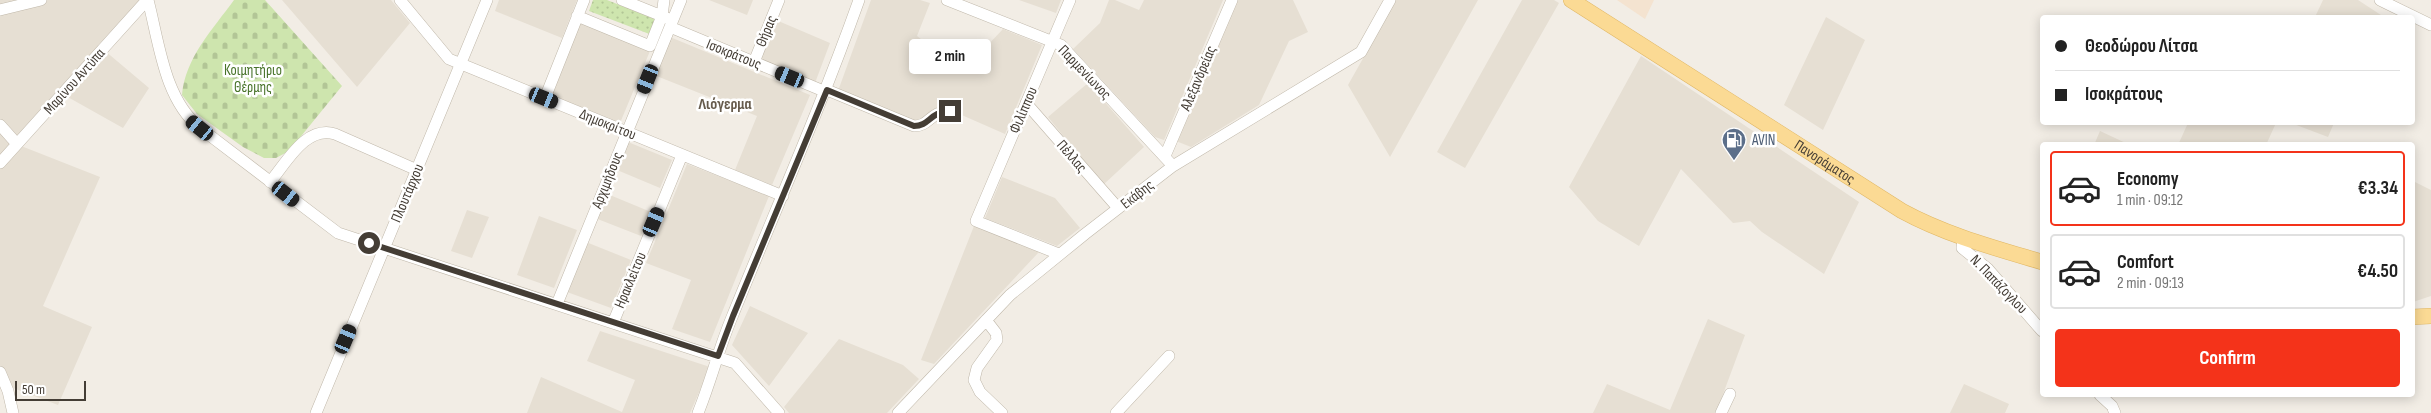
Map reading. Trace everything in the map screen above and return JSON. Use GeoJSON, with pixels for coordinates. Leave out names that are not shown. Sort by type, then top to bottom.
{"type":"FeatureCollection","features":[{"type":"Feature","properties":{"kind":"main road","name":"Πανοράματος"},"geometry":{"type":"LineString","coordinates":[[1571,0],[1889,204],[1932,226],[1963,238],[2040,261]]}},
{"type":"Feature","properties":{"kind":"main road"},"geometry":{"type":"LineString","coordinates":[[2415,317],[2431,316]]}},
{"type":"Feature","properties":{"kind":"street"},"geometry":{"type":"LineString","coordinates":[[0,10],[41,0]]}},
{"type":"Feature","properties":{"kind":"street"},"geometry":{"type":"LineString","coordinates":[[148,0],[171,88],[183,112],[200,128],[338,233],[718,356],[737,364],[779,413]]}},
{"type":"Feature","properties":{"kind":"street","name":"Μαρίνου Αντύπα"},"geometry":{"type":"LineString","coordinates":[[0,163],[148,0]]}},
{"type":"Feature","properties":{"kind":"street","name":"Δημοκρίτου"},"geometry":{"type":"LineString","coordinates":[[400,0],[447,58],[783,196]]}},
{"type":"Feature","properties":{"kind":"street","name":"Πλουτάρχου"},"geometry":{"type":"LineString","coordinates":[[316,413],[487,0]]}},
{"type":"Feature","properties":{"kind":"street"},"geometry":{"type":"LineString","coordinates":[[544,98],[584,0]]}},
{"type":"Feature","properties":{"kind":"street","name":"Ισοκράτους"},"geometry":{"type":"LineString","coordinates":[[622,0],[754,62],[914,126],[923,125],[937,112],[950,111]]}},
{"type":"Feature","properties":{"kind":"street"},"geometry":{"type":"LineString","coordinates":[[577,16],[650,46],[668,21],[664,0]]}},
{"type":"Feature","properties":{"kind":"street","name":"Αρχιμήδους"},"geometry":{"type":"LineString","coordinates":[[557,304],[627,132],[668,21],[681,0]]}},
{"type":"Feature","properties":{"kind":"street","name":"Θήρας"},"geometry":{"type":"LineString","coordinates":[[754,62],[779,0]]}},
{"type":"Feature","properties":{"kind":"street"},"geometry":{"type":"LineString","coordinates":[[698,413],[733,316],[826,91],[859,0]]}},
{"type":"Feature","properties":{"kind":"street","name":"Φιλίππου"},"geometry":{"type":"LineString","coordinates":[[1059,254],[976,220],[1070,0]]}},
{"type":"Feature","properties":{"kind":"street","name":"Αλεξανδρείας"},"geometry":{"type":"LineString","coordinates":[[1165,156],[1232,0]]}},
{"type":"Feature","properties":{"kind":"street","name":"Εκάβης"},"geometry":{"type":"LineString","coordinates":[[898,413],[1010,295],[1059,254],[1173,166],[1360,52],[1390,0]]}},
{"type":"Feature","properties":{"kind":"street"},"geometry":{"type":"LineString","coordinates":[[2380,0],[2412,15]]}},
{"type":"Feature","properties":{"kind":"street","name":"Παρμενίωνος"},"geometry":{"type":"LineString","coordinates":[[954,1],[1053,40],[1065,48],[1173,166]]}},
{"type":"Feature","properties":{"kind":"street"},"geometry":{"type":"LineString","coordinates":[[2415,16],[2431,24]]}},
{"type":"Feature","properties":{"kind":"street","name":"Πέλλας"},"geometry":{"type":"LineString","coordinates":[[1026,103],[1118,208]]}},
{"type":"Feature","properties":{"kind":"street"},"geometry":{"type":"LineString","coordinates":[[0,125],[18,144]]}},
{"type":"Feature","properties":{"kind":"street"},"geometry":{"type":"LineString","coordinates":[[270,182],[306,140],[318,132],[336,134],[417,170]]}},
{"type":"Feature","properties":{"kind":"street","name":"Ηρακλείτου"},"geometry":{"type":"LineString","coordinates":[[613,322],[682,155]]}},
{"type":"Feature","properties":{"kind":"street","name":"Ν. Παπάζογλου"},"geometry":{"type":"LineString","coordinates":[[1963,238],[1962,248],[1988,269],[2040,329]]}},
{"type":"Feature","properties":{"kind":"street"},"geometry":{"type":"LineString","coordinates":[[986,320],[996,333],[997,340],[977,368],[974,380],[980,392],[1002,413]]}},
{"type":"Feature","properties":{"kind":"street"},"geometry":{"type":"LineString","coordinates":[[1116,413],[1169,356]]}},
{"type":"Feature","properties":{"kind":"street"},"geometry":{"type":"LineString","coordinates":[[0,372],[8,392],[13,413]]}},
{"type":"Feature","properties":{"kind":"street"},"geometry":{"type":"LineString","coordinates":[[1721,413],[1730,394]]}},
{"type":"Feature","properties":{"kind":"street"},"geometry":{"type":"LineString","coordinates":[[2102,397],[2112,406],[2115,413]]}},
{"type":"Feature","properties":{"kind":"shaded area"},"geometry":{"type":"Polygon","coordinates":[[[0,0],[140,0],[98,45],[149,88],[123,128],[57,91],[11,142],[100,177],[43,306],[92,327],[58,405],[0,383],[0,0]]]}},
{"type":"Feature","properties":{"kind":"shaded area"},"geometry":{"type":"Polygon","coordinates":[[[282,0],[391,0],[410,23],[357,87],[282,0]]]}},
{"type":"Feature","properties":{"kind":"shaded area"},"geometry":{"type":"Polygon","coordinates":[[[499,0],[577,0],[562,38],[495,11],[499,0]]]}},
{"type":"Feature","properties":{"kind":"shaded area"},"geometry":{"type":"Polygon","coordinates":[[[709,0],[753,0],[747,15],[709,0]]]}},
{"type":"Feature","properties":{"kind":"shaded area"},"geometry":{"type":"Polygon","coordinates":[[[871,0],[920,0],[930,3],[917,36],[965,73],[969,65],[1003,29],[1042,45],[1005,134],[948,109],[920,123],[838,91],[871,0]]]}},
{"type":"Feature","properties":{"kind":"shaded area"},"geometry":{"type":"Polygon","coordinates":[[[1019,0],[1061,0],[1056,13],[1019,0]]]}},
{"type":"Feature","properties":{"kind":"shaded area"},"geometry":{"type":"Polygon","coordinates":[[[1109,0],[1115,0],[1139,10],[1144,0],[1223,0],[1164,140],[1155,137],[1073,49],[1100,23],[1109,0]]]}},
{"type":"Feature","properties":{"kind":"shaded area"},"geometry":{"type":"Polygon","coordinates":[[[1237,0],[1293,0],[1308,32],[1289,41],[1259,105],[1191,147],[1176,141],[1237,0]]]}},
{"type":"Feature","properties":{"kind":"shaded area"},"geometry":{"type":"Polygon","coordinates":[[[1396,0],[1478,0],[1390,157],[1348,85],[1396,0]]]}},
{"type":"Feature","properties":{"kind":"shaded area"},"geometry":{"type":"Polygon","coordinates":[[[1522,0],[1554,0],[1559,3],[1465,168],[1437,152],[1522,0]]]}},
{"type":"Feature","properties":{"kind":"shaded area"},"geometry":{"type":"Polygon","coordinates":[[[1617,0],[1654,0],[1645,19],[1617,0]]]}},
{"type":"Feature","properties":{"kind":"shaded area"},"geometry":{"type":"Polygon","coordinates":[[[2323,0],[2358,0],[2381,15],[2316,15],[2323,0]]]}},
{"type":"Feature","properties":{"kind":"shaded area"},"geometry":{"type":"Polygon","coordinates":[[[1826,17],[1865,40],[1823,130],[1784,105],[1826,17]]]}},
{"type":"Feature","properties":{"kind":"shaded area"},"geometry":{"type":"Polygon","coordinates":[[[776,20],[830,43],[815,83],[759,59],[776,20]]]}},
{"type":"Feature","properties":{"kind":"shaded area"},"geometry":{"type":"Polygon","coordinates":[[[579,22],[650,51],[620,123],[551,95],[579,22]]]}},
{"type":"Feature","properties":{"kind":"shaded area"},"geometry":{"type":"Polygon","coordinates":[[[670,37],[810,95],[772,185],[735,170],[757,116],[654,75],[670,37]]]}},
{"type":"Feature","properties":{"kind":"shaded area"},"geometry":{"type":"Polygon","coordinates":[[[1641,56],[1859,202],[1824,274],[1762,232],[1750,221],[1733,223],[1681,169],[1639,246],[1598,221],[1569,187],[1641,56]]]}},
{"type":"Feature","properties":{"kind":"shaded area"},"geometry":{"type":"Polygon","coordinates":[[[1088,83],[1144,147],[1103,185],[1048,117],[1088,83]]]}},
{"type":"Feature","properties":{"kind":"shaded area"},"geometry":{"type":"Polygon","coordinates":[[[2187,125],[2275,125],[2267,142],[2179,142],[2187,125]]]}},
{"type":"Feature","properties":{"kind":"shaded area"},"geometry":{"type":"Polygon","coordinates":[[[2296,125],[2333,125],[2328,137],[2296,125]]]}},
{"type":"Feature","properties":{"kind":"shaded area"},"geometry":{"type":"Polygon","coordinates":[[[2100,131],[2124,142],[2095,142],[2100,131]]]}},
{"type":"Feature","properties":{"kind":"shaded area"},"geometry":{"type":"Polygon","coordinates":[[[628,142],[672,160],[660,188],[617,170],[628,142]]]}},
{"type":"Feature","properties":{"kind":"shaded area"},"geometry":{"type":"Polygon","coordinates":[[[687,164],[769,196],[710,342],[672,329],[691,280],[646,263],[687,164]]]}},
{"type":"Feature","properties":{"kind":"shaded area"},"geometry":{"type":"Polygon","coordinates":[[[1002,177],[1055,198],[1080,228],[1057,246],[985,218],[1002,177]]]}},
{"type":"Feature","properties":{"kind":"shaded area"},"geometry":{"type":"Polygon","coordinates":[[[2415,182],[2431,190],[2431,296],[2415,301],[2415,182]]]}},
{"type":"Feature","properties":{"kind":"shaded area"},"geometry":{"type":"Polygon","coordinates":[[[605,193],[651,212],[641,236],[595,218],[605,193]]]}},
{"type":"Feature","properties":{"kind":"shaded area"},"geometry":{"type":"Polygon","coordinates":[[[467,210],[489,217],[472,258],[451,251],[467,210]]]}},
{"type":"Feature","properties":{"kind":"shaded area"},"geometry":{"type":"Polygon","coordinates":[[[539,216],[577,230],[554,288],[517,275],[539,216]]]}},
{"type":"Feature","properties":{"kind":"shaded area"},"geometry":{"type":"Polygon","coordinates":[[[974,226],[1039,252],[934,364],[921,360],[974,226]]]}},
{"type":"Feature","properties":{"kind":"shaded area"},"geometry":{"type":"Polygon","coordinates":[[[586,242],[631,260],[611,308],[567,292],[586,242]]]}},
{"type":"Feature","properties":{"kind":"shaded area"},"geometry":{"type":"Polygon","coordinates":[[[750,306],[808,333],[769,386],[732,345],[750,306]]]}},
{"type":"Feature","properties":{"kind":"shaded area"},"geometry":{"type":"Polygon","coordinates":[[[1708,319],[1745,335],[1716,413],[1593,413],[1607,384],[1670,410],[1708,319]]]}},
{"type":"Feature","properties":{"kind":"shaded area"},"geometry":{"type":"Polygon","coordinates":[[[600,331],[710,367],[690,413],[527,413],[541,377],[622,412],[635,380],[587,361],[600,331]]]}},
{"type":"Feature","properties":{"kind":"shaded area"},"geometry":{"type":"Polygon","coordinates":[[[839,339],[903,365],[919,379],[887,413],[789,413],[784,407],[839,339]]]}},
{"type":"Feature","properties":{"kind":"shaded area"},"geometry":{"type":"Polygon","coordinates":[[[1964,384],[2009,404],[2005,413],[1950,413],[1964,384]]]}},
{"type":"Feature","properties":{"kind":"green space","name":"Κοιμητήριο Θέρμης"},"geometry":{"type":"Polygon","coordinates":[[[234,0],[265,0],[342,86],[289,151],[276,158],[264,158],[243,147],[197,114],[182,95],[184,81],[194,56],[234,0]]]}},
{"type":"Feature","properties":{"kind":"green space"},"geometry":{"type":"Polygon","coordinates":[[[593,0],[607,0],[658,20],[652,35],[589,11],[593,0]]]}},
{"type":"Feature","properties":{"kind":"place","name":"AVIN"},"geometry":{"type":"Point","coordinates":[1734,161]}},
{"type":"Feature","properties":{"kind":"district","name":"Λιόγερμα"},"geometry":{"type":"Point","coordinates":[725,103]}},
{"type":"Feature","properties":{"kind":"route"},"geometry":{"type":"LineString","coordinates":[[369,243],[718,356],[722,342],[827,90],[914,126],[923,125],[937,112],[950,111]]}}]}
